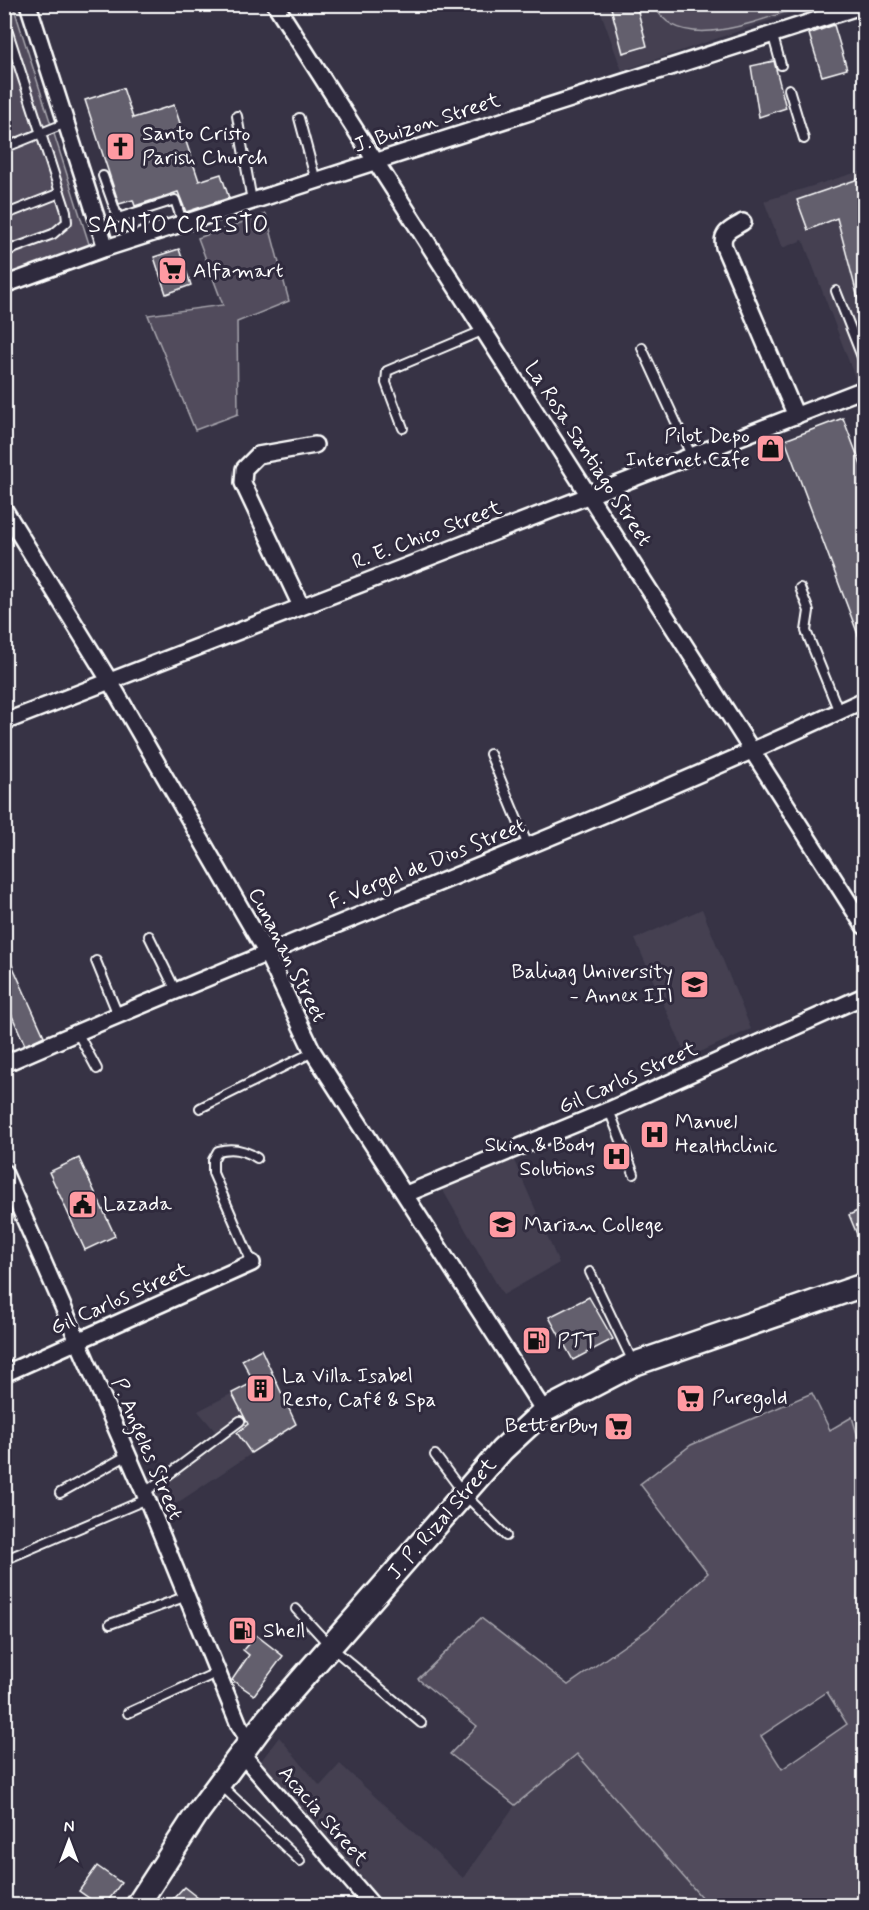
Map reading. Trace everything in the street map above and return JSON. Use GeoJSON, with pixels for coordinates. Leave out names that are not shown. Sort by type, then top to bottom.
{"type":"FeatureCollection","features":[{"type":"Feature","properties":{"kind":"main road","name":"J. P. Rizal Street"},"geometry":{"type":"LineString","coordinates":[[137,1905],[245,1748],[330,1646],[465,1495],[502,1450],[544,1412],[634,1364],[864,1285]]}},
{"type":"Feature","properties":{"kind":"street"},"geometry":{"type":"LineString","coordinates":[[28,4],[106,248]]}},
{"type":"Feature","properties":{"kind":"street","name":"La Rosa Santiago Street"},"geometry":{"type":"LineString","coordinates":[[276,4],[482,331],[591,495],[864,926]]}},
{"type":"Feature","properties":{"kind":"street","name":"J. Buizon Street"},"geometry":{"type":"LineString","coordinates":[[4,285],[106,248],[253,203],[376,161],[773,36],[864,5]]}},
{"type":"Feature","properties":{"kind":"street"},"geometry":{"type":"LineString","coordinates":[[743,222],[724,234],[722,239],[724,247],[796,416]]}},
{"type":"Feature","properties":{"kind":"street","name":"R. E. Chico Street"},"geometry":{"type":"LineString","coordinates":[[4,722],[864,389]]}},
{"type":"Feature","properties":{"kind":"street"},"geometry":{"type":"LineString","coordinates":[[301,606],[243,483],[244,469],[258,455],[315,445]]}},
{"type":"Feature","properties":{"kind":"street","name":"Cunanan Street"},"geometry":{"type":"LineString","coordinates":[[4,509],[109,680],[266,952],[313,1052],[544,1412]]}},
{"type":"Feature","properties":{"kind":"street","name":"F. Vergel de Dios Street"},"geometry":{"type":"LineString","coordinates":[[4,1064],[266,952],[528,846],[864,700]]}},
{"type":"Feature","properties":{"kind":"street","name":"Gil Carlos Street"},"geometry":{"type":"LineString","coordinates":[[406,1194],[609,1110],[864,996]]}},
{"type":"Feature","properties":{"kind":"street","name":"P. Angeles Street"},"geometry":{"type":"LineString","coordinates":[[4,1172],[187,1596],[239,1725],[245,1748]]}},
{"type":"Feature","properties":{"kind":"street","name":"Gil Carlos Street"},"geometry":{"type":"LineString","coordinates":[[4,1374],[252,1263]]}},
{"type":"Feature","properties":{"kind":"street","name":"Acacia Street"},"geometry":{"type":"LineString","coordinates":[[245,1748],[373,1905]]}},
{"type":"Feature","properties":{"kind":"lane"},"geometry":{"type":"LineString","coordinates":[[4,20],[8,45],[40,134],[67,222],[61,230],[4,252]]}},
{"type":"Feature","properties":{"kind":"lane"},"geometry":{"type":"LineString","coordinates":[[773,36],[782,65]]}},
{"type":"Feature","properties":{"kind":"lane"},"geometry":{"type":"LineString","coordinates":[[789,89],[804,139]]}},
{"type":"Feature","properties":{"kind":"lane"},"geometry":{"type":"LineString","coordinates":[[237,116],[253,203]]}},
{"type":"Feature","properties":{"kind":"lane"},"geometry":{"type":"LineString","coordinates":[[299,118],[317,182]]}},
{"type":"Feature","properties":{"kind":"lane"},"geometry":{"type":"LineString","coordinates":[[4,147],[66,123]]}},
{"type":"Feature","properties":{"kind":"lane"},"geometry":{"type":"LineString","coordinates":[[103,176],[118,218],[175,200],[183,224]]}},
{"type":"Feature","properties":{"kind":"lane"},"geometry":{"type":"LineString","coordinates":[[4,216],[60,194]]}},
{"type":"Feature","properties":{"kind":"lane"},"geometry":{"type":"LineString","coordinates":[[836,291],[864,362]]}},
{"type":"Feature","properties":{"kind":"lane"},"geometry":{"type":"LineString","coordinates":[[403,428],[386,383],[387,371],[482,331]]}},
{"type":"Feature","properties":{"kind":"lane"},"geometry":{"type":"LineString","coordinates":[[642,348],[692,457]]}},
{"type":"Feature","properties":{"kind":"lane"},"geometry":{"type":"LineString","coordinates":[[801,588],[809,610],[806,631],[838,712]]}},
{"type":"Feature","properties":{"kind":"lane"},"geometry":{"type":"LineString","coordinates":[[490,754],[528,846]]}},
{"type":"Feature","properties":{"kind":"lane"},"geometry":{"type":"LineString","coordinates":[[149,936],[176,991]]}},
{"type":"Feature","properties":{"kind":"lane"},"geometry":{"type":"LineString","coordinates":[[96,961],[118,1015]]}},
{"type":"Feature","properties":{"kind":"lane"},"geometry":{"type":"LineString","coordinates":[[77,1032],[98,1069]]}},
{"type":"Feature","properties":{"kind":"lane"},"geometry":{"type":"LineString","coordinates":[[200,1108],[313,1052]]}},
{"type":"Feature","properties":{"kind":"lane"},"geometry":{"type":"LineString","coordinates":[[609,1110],[634,1174]]}},
{"type":"Feature","properties":{"kind":"lane"},"geometry":{"type":"LineString","coordinates":[[252,1263],[213,1173],[213,1160],[218,1151],[228,1148],[248,1152],[257,1158]]}},
{"type":"Feature","properties":{"kind":"lane"},"geometry":{"type":"LineString","coordinates":[[590,1272],[634,1364]]}},
{"type":"Feature","properties":{"kind":"lane"},"geometry":{"type":"LineString","coordinates":[[4,1560],[145,1496],[240,1421]]}},
{"type":"Feature","properties":{"kind":"lane"},"geometry":{"type":"LineString","coordinates":[[60,1493],[128,1455]]}},
{"type":"Feature","properties":{"kind":"lane"},"geometry":{"type":"LineString","coordinates":[[435,1455],[465,1495],[506,1536]]}},
{"type":"Feature","properties":{"kind":"lane"},"geometry":{"type":"LineString","coordinates":[[110,1624],[187,1596]]}},
{"type":"Feature","properties":{"kind":"lane"},"geometry":{"type":"LineString","coordinates":[[296,1609],[330,1646],[421,1723]]}},
{"type":"Feature","properties":{"kind":"lane"},"geometry":{"type":"LineString","coordinates":[[128,1713],[218,1672]]}},
{"type":"Feature","properties":{"kind":"lane"},"geometry":{"type":"LineString","coordinates":[[219,1783],[300,1861]]}},
{"type":"Feature","properties":{"kind":"shaded area"},"geometry":{"type":"Polygon","coordinates":[[[598,4],[815,5],[622,71],[598,4]]]}},
{"type":"Feature","properties":{"kind":"shaded area"},"geometry":{"type":"Polygon","coordinates":[[[4,5],[13,5],[91,250],[4,280],[4,5]]]}},
{"type":"Feature","properties":{"kind":"shaded area"},"geometry":{"type":"Polygon","coordinates":[[[654,5],[806,5],[747,24],[703,31],[683,29],[666,21],[654,5]]]}},
{"type":"Feature","properties":{"kind":"shaded area"},"geometry":{"type":"Polygon","coordinates":[[[864,170],[864,298],[856,302],[864,326],[864,380],[857,383],[803,240],[782,248],[764,201],[864,170]]]}},
{"type":"Feature","properties":{"kind":"shaded area"},"geometry":{"type":"Polygon","coordinates":[[[266,214],[289,301],[237,322],[238,414],[195,430],[148,315],[223,305],[198,238],[266,214]]]}},
{"type":"Feature","properties":{"kind":"shaded area","name":"Baliuag University - Annex III"},"geometry":{"type":"Polygon","coordinates":[[[702,909],[751,1029],[687,1058],[635,939],[702,909]]]}},
{"type":"Feature","properties":{"kind":"shaded area","name":"Marian College"},"geometry":{"type":"Polygon","coordinates":[[[512,1156],[559,1263],[503,1295],[441,1187],[512,1156]]]}},
{"type":"Feature","properties":{"kind":"shaded area","name":"La Villa Isabel Resto, Café & Spa"},"geometry":{"type":"Polygon","coordinates":[[[261,1349],[296,1424],[162,1513],[147,1478],[220,1437],[198,1411],[254,1382],[242,1360],[261,1349]]]}},
{"type":"Feature","properties":{"kind":"shaded area"},"geometry":{"type":"Polygon","coordinates":[[[812,1393],[830,1430],[852,1417],[864,1457],[864,1905],[708,1905],[577,1754],[515,1805],[450,1754],[477,1726],[418,1679],[481,1618],[568,1685],[648,1629],[708,1573],[640,1484],[691,1445],[812,1393]],[[827,1692],[761,1736],[782,1769],[847,1724],[827,1692]]]}},
{"type":"Feature","properties":{"kind":"shaded area"},"geometry":{"type":"Polygon","coordinates":[[[279,1737],[320,1786],[340,1764],[463,1878],[515,1805],[577,1754],[708,1905],[385,1905],[258,1765],[279,1737]]]}},
{"type":"Feature","properties":{"kind":"building"},"geometry":{"type":"Polygon","coordinates":[[[610,4],[636,4],[647,46],[623,53],[610,4]]]}},
{"type":"Feature","properties":{"kind":"building"},"geometry":{"type":"Polygon","coordinates":[[[834,25],[847,69],[822,76],[809,34],[834,25]]]}},
{"type":"Feature","properties":{"kind":"building"},"geometry":{"type":"Polygon","coordinates":[[[774,61],[786,108],[759,117],[751,66],[774,61]]]}},
{"type":"Feature","properties":{"kind":"building"},"geometry":{"type":"Polygon","coordinates":[[[123,88],[133,118],[174,105],[199,181],[221,174],[229,198],[186,212],[178,192],[135,206],[133,200],[119,204],[85,100],[123,88]]]}},
{"type":"Feature","properties":{"kind":"building"},"geometry":{"type":"Polygon","coordinates":[[[864,177],[864,306],[860,306],[837,218],[808,230],[797,200],[864,177]]]}},
{"type":"Feature","properties":{"kind":"building","name":"Alfamart"},"geometry":{"type":"Polygon","coordinates":[[[179,249],[191,285],[166,294],[154,257],[179,249]]]}},
{"type":"Feature","properties":{"kind":"building"},"geometry":{"type":"Polygon","coordinates":[[[843,418],[864,473],[863,648],[785,440],[843,418]]]}},
{"type":"Feature","properties":{"kind":"building"},"geometry":{"type":"Polygon","coordinates":[[[4,947],[44,1036],[25,1045],[4,998],[4,947]]]}},
{"type":"Feature","properties":{"kind":"building","name":"Lazada"},"geometry":{"type":"Polygon","coordinates":[[[79,1158],[115,1236],[85,1250],[49,1172],[79,1158]]]}},
{"type":"Feature","properties":{"kind":"building"},"geometry":{"type":"Polygon","coordinates":[[[864,1208],[864,1251],[849,1215],[864,1208]]]}},
{"type":"Feature","properties":{"kind":"building"},"geometry":{"type":"Polygon","coordinates":[[[589,1297],[613,1339],[573,1360],[549,1317],[589,1297]]]}},
{"type":"Feature","properties":{"kind":"building"},"geometry":{"type":"Polygon","coordinates":[[[261,1349],[296,1424],[251,1453],[237,1433],[248,1424],[232,1393],[254,1382],[242,1360],[261,1349]]]}},
{"type":"Feature","properties":{"kind":"building"},"geometry":{"type":"Polygon","coordinates":[[[256,1635],[283,1656],[254,1695],[232,1680],[249,1655],[243,1650],[256,1635]]]}},
{"type":"Feature","properties":{"kind":"building"},"geometry":{"type":"Polygon","coordinates":[[[97,1866],[121,1883],[105,1905],[99,1905],[79,1891],[97,1866]]]}},
{"type":"Feature","properties":{"kind":"building"},"geometry":{"type":"Polygon","coordinates":[[[184,1887],[207,1905],[180,1905],[173,1899],[184,1887]]]}},
{"type":"Feature","properties":{"kind":"place","name":"Santo Cristo Parish Church"},"geometry":{"type":"Point","coordinates":[121,146]}},
{"type":"Feature","properties":{"kind":"place","name":"Alfamart"},"geometry":{"type":"Point","coordinates":[172,271]}},
{"type":"Feature","properties":{"kind":"place","name":"Pilot Depo Internet Cafe"},"geometry":{"type":"Point","coordinates":[771,448]}},
{"type":"Feature","properties":{"kind":"place","name":"Baliuag University - Annex III"},"geometry":{"type":"Point","coordinates":[694,984]}},
{"type":"Feature","properties":{"kind":"place","name":"Manuel Healthclinic"},"geometry":{"type":"Point","coordinates":[654,1134]}},
{"type":"Feature","properties":{"kind":"place","name":"Skin & Body Solutions"},"geometry":{"type":"Point","coordinates":[616,1157]}},
{"type":"Feature","properties":{"kind":"place","name":"Lazada"},"geometry":{"type":"Point","coordinates":[82,1204]}},
{"type":"Feature","properties":{"kind":"place","name":"Marian College"},"geometry":{"type":"Point","coordinates":[503,1225]}},
{"type":"Feature","properties":{"kind":"place","name":"PTT"},"geometry":{"type":"Point","coordinates":[536,1341]}},
{"type":"Feature","properties":{"kind":"place","name":"La Villa Isabel Resto, Café & Spa"},"geometry":{"type":"Point","coordinates":[261,1388]}},
{"type":"Feature","properties":{"kind":"place","name":"Puregold"},"geometry":{"type":"Point","coordinates":[691,1398]}},
{"type":"Feature","properties":{"kind":"place","name":"BetterBuy"},"geometry":{"type":"Point","coordinates":[619,1426]}},
{"type":"Feature","properties":{"kind":"place","name":"Shell"},"geometry":{"type":"Point","coordinates":[242,1631]}},
{"type":"Feature","properties":{"kind":"district","name":"SANTO CRISTO"},"geometry":{"type":"Point","coordinates":[179,225]}}]}
